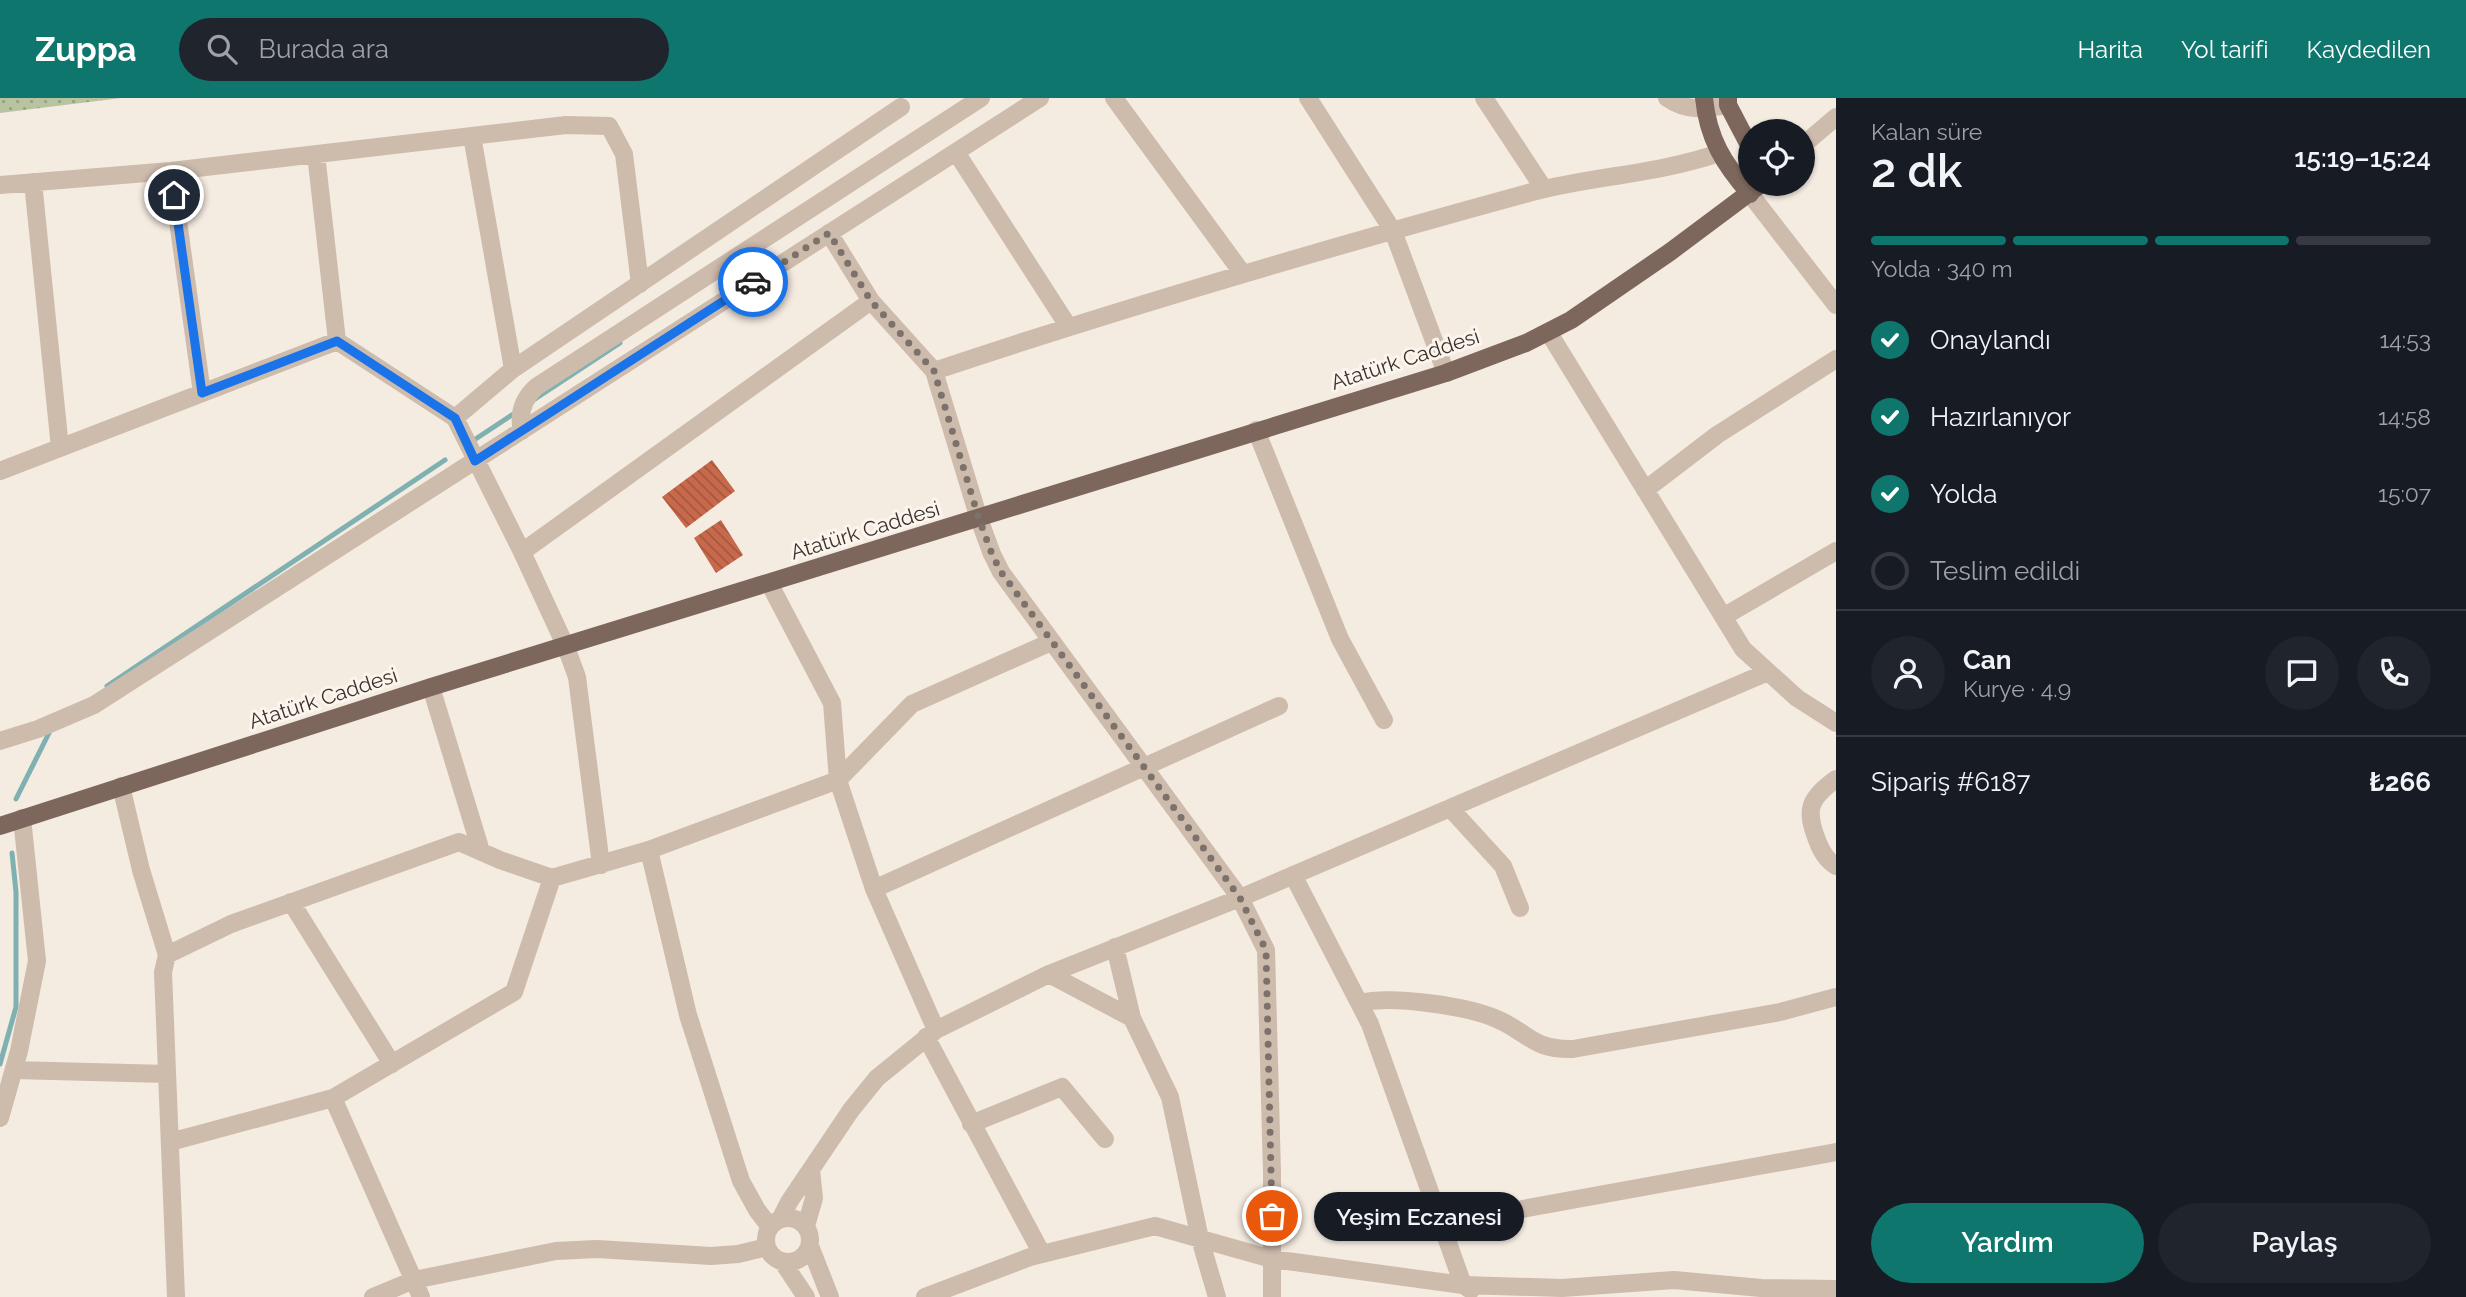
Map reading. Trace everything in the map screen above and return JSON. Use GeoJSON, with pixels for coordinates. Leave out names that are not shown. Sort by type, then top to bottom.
{"type":"FeatureCollection","features":[{"type":"Feature","properties":{"kind":"main road"},"geometry":{"type":"LineString","coordinates":[[1728,101],[1738,122]]}},
{"type":"Feature","properties":{"kind":"main road"},"geometry":{"type":"LineString","coordinates":[[1704,104],[1718,153],[1738,172]]}},
{"type":"Feature","properties":{"kind":"main road","name":"Atatürk Caddesi"},"geometry":{"type":"LineString","coordinates":[[0,826],[431,687],[1446,373],[1549,332],[1623,285],[1746,196]]}},
{"type":"Feature","properties":{"kind":"street"},"geometry":{"type":"LineString","coordinates":[[522,431],[521,408],[529,393],[536,387],[981,98]]}},
{"type":"Feature","properties":{"kind":"street"},"geometry":{"type":"LineString","coordinates":[[1114,98],[1243,275]]}},
{"type":"Feature","properties":{"kind":"street"},"geometry":{"type":"LineString","coordinates":[[1308,98],[1393,230],[1446,373]]}},
{"type":"Feature","properties":{"kind":"street"},"geometry":{"type":"LineString","coordinates":[[1484,98],[1544,189]]}},
{"type":"Feature","properties":{"kind":"street"},"geometry":{"type":"LineString","coordinates":[[1667,98],[1682,106],[1728,101]]}},
{"type":"Feature","properties":{"kind":"street"},"geometry":{"type":"LineString","coordinates":[[0,741],[38,729],[94,705],[1036,99]]}},
{"type":"Feature","properties":{"kind":"street"},"geometry":{"type":"LineString","coordinates":[[455,418],[513,369],[901,107]]}},
{"type":"Feature","properties":{"kind":"street"},"geometry":{"type":"LineString","coordinates":[[1815,134],[1835,115]]}},
{"type":"Feature","properties":{"kind":"street"},"geometry":{"type":"LineString","coordinates":[[0,185],[171,171],[566,125],[609,126],[624,154],[640,284]]}},
{"type":"Feature","properties":{"kind":"street"},"geometry":{"type":"LineString","coordinates":[[472,136],[513,369]]}},
{"type":"Feature","properties":{"kind":"street"},"geometry":{"type":"LineString","coordinates":[[956,152],[1068,326]]}},
{"type":"Feature","properties":{"kind":"street"},"geometry":{"type":"LineString","coordinates":[[934,371],[1068,326],[1393,230],[1544,189],[1691,163],[1718,153]]}},
{"type":"Feature","properties":{"kind":"street"},"geometry":{"type":"LineString","coordinates":[[316,154],[337,341]]}},
{"type":"Feature","properties":{"kind":"street"},"geometry":{"type":"LineString","coordinates":[[171,171],[202,393]]}},
{"type":"Feature","properties":{"kind":"street"},"geometry":{"type":"LineString","coordinates":[[33,182],[60,448]]}},
{"type":"Feature","properties":{"kind":"street"},"geometry":{"type":"LineString","coordinates":[[1761,196],[1836,305]]}},
{"type":"Feature","properties":{"kind":"street"},"geometry":{"type":"LineString","coordinates":[[829,233],[871,301],[934,371],[979,519],[1001,572],[1240,898],[1266,950],[1272,1173],[1272,1297]]}},
{"type":"Feature","properties":{"kind":"street"},"geometry":{"type":"LineString","coordinates":[[522,552],[871,301]]}},
{"type":"Feature","properties":{"kind":"street"},"geometry":{"type":"LineString","coordinates":[[1549,332],[1743,649],[1797,698],[1836,723]]}},
{"type":"Feature","properties":{"kind":"street"},"geometry":{"type":"LineString","coordinates":[[0,471],[337,341]]}},
{"type":"Feature","properties":{"kind":"street"},"geometry":{"type":"LineString","coordinates":[[337,341],[455,418],[566,647],[579,688],[601,865]]}},
{"type":"Feature","properties":{"kind":"street"},"geometry":{"type":"LineString","coordinates":[[1645,490],[1717,435],[1836,359]]}},
{"type":"Feature","properties":{"kind":"street"},"geometry":{"type":"LineString","coordinates":[[1256,430],[1340,639],[1384,720]]}},
{"type":"Feature","properties":{"kind":"street"},"geometry":{"type":"LineString","coordinates":[[1723,617],[1836,551]]}},
{"type":"Feature","properties":{"kind":"street"},"geometry":{"type":"LineString","coordinates":[[769,583],[832,703],[838,780],[874,889],[931,1033],[971,1124],[1042,1254]]}},
{"type":"Feature","properties":{"kind":"street"},"geometry":{"type":"LineString","coordinates":[[167,955],[231,924],[459,842],[552,878],[649,850],[838,780],[912,704],[1051,642]]}},
{"type":"Feature","properties":{"kind":"street"},"geometry":{"type":"LineString","coordinates":[[810,1246],[796,1261],[782,1261],[775,1258],[767,1247],[766,1240],[851,1110],[877,1078],[931,1033],[1049,974],[1240,898],[1768,672]]}},
{"type":"Feature","properties":{"kind":"street"},"geometry":{"type":"LineString","coordinates":[[431,687],[481,851]]}},
{"type":"Feature","properties":{"kind":"street"},"geometry":{"type":"LineString","coordinates":[[874,889],[1279,706]]}},
{"type":"Feature","properties":{"kind":"street"},"geometry":{"type":"LineString","coordinates":[[1836,779],[1817,795],[1809,820],[1820,849],[1836,866]]}},
{"type":"Feature","properties":{"kind":"street"},"geometry":{"type":"LineString","coordinates":[[121,786],[141,870],[167,955],[163,972],[176,1297]]}},
{"type":"Feature","properties":{"kind":"street"},"geometry":{"type":"LineString","coordinates":[[1450,808],[1503,866],[1520,908]]}},
{"type":"Feature","properties":{"kind":"street"},"geometry":{"type":"LineString","coordinates":[[0,1118],[14,1070],[37,961],[23,818]]}},
{"type":"Feature","properties":{"kind":"street"},"geometry":{"type":"LineString","coordinates":[[649,850],[696,1041],[741,1181],[753,1203],[775,1223]]}},
{"type":"Feature","properties":{"kind":"street"},"geometry":{"type":"LineString","coordinates":[[1293,875],[1370,1024],[1463,1285],[1483,1297]]}},
{"type":"Feature","properties":{"kind":"street"},"geometry":{"type":"LineString","coordinates":[[170,1142],[333,1098],[514,992],[552,878]]}},
{"type":"Feature","properties":{"kind":"street"},"geometry":{"type":"LineString","coordinates":[[290,902],[392,1064]]}},
{"type":"Feature","properties":{"kind":"street"},"geometry":{"type":"LineString","coordinates":[[1115,947],[1132,1018],[1170,1097],[1200,1239],[1217,1297]]}},
{"type":"Feature","properties":{"kind":"street"},"geometry":{"type":"LineString","coordinates":[[1049,974],[1132,1018]]}},
{"type":"Feature","properties":{"kind":"street"},"geometry":{"type":"LineString","coordinates":[[1360,1003],[1382,999],[1478,1012],[1500,1020],[1543,1046],[1564,1049],[1780,1012],[1836,997]]}},
{"type":"Feature","properties":{"kind":"street"},"geometry":{"type":"LineString","coordinates":[[14,1070],[167,1074]]}},
{"type":"Feature","properties":{"kind":"street"},"geometry":{"type":"LineString","coordinates":[[971,1124],[1062,1087],[1105,1139]]}},
{"type":"Feature","properties":{"kind":"street"},"geometry":{"type":"LineString","coordinates":[[333,1098],[421,1297]]}},
{"type":"Feature","properties":{"kind":"street"},"geometry":{"type":"LineString","coordinates":[[1440,1220],[1517,1210],[1836,1152]]}},
{"type":"Feature","properties":{"kind":"street"},"geometry":{"type":"LineString","coordinates":[[806,1226],[814,1198],[811,1170]]}},
{"type":"Feature","properties":{"kind":"street"},"geometry":{"type":"LineString","coordinates":[[775,1223],[795,1218],[806,1226],[810,1232],[810,1246],[830,1297]]}},
{"type":"Feature","properties":{"kind":"street"},"geometry":{"type":"LineString","coordinates":[[925,1297],[1042,1254],[1155,1226],[1272,1259],[1463,1285],[1562,1288],[1674,1280],[1713,1291],[1761,1288],[1836,1289]]}},
{"type":"Feature","properties":{"kind":"street"},"geometry":{"type":"LineString","coordinates":[[373,1297],[414,1280],[556,1251],[597,1249],[711,1256],[738,1254],[767,1247]]}},
{"type":"Feature","properties":{"kind":"street"},"geometry":{"type":"LineString","coordinates":[[782,1261],[806,1297]]}},
{"type":"Feature","properties":{"kind":"green space"},"geometry":{"type":"Polygon","coordinates":[[[0,98],[121,98],[0,113],[0,98]]]}},
{"type":"Feature","properties":{"kind":"building"},"geometry":{"type":"Polygon","coordinates":[[[712,460],[735,491],[686,528],[662,497],[712,460]]]}},
{"type":"Feature","properties":{"kind":"building"},"geometry":{"type":"Polygon","coordinates":[[[721,520],[743,555],[716,573],[694,538],[721,520]]]}},
{"type":"Feature","properties":{"kind":"waterway"},"geometry":{"type":"LineString","coordinates":[[535,399],[620,343]]}},
{"type":"Feature","properties":{"kind":"waterway"},"geometry":{"type":"LineString","coordinates":[[471,442],[518,411]]}},
{"type":"Feature","properties":{"kind":"waterway"},"geometry":{"type":"LineString","coordinates":[[107,686],[445,460]]}},
{"type":"Feature","properties":{"kind":"waterway"},"geometry":{"type":"LineString","coordinates":[[16,799],[51,729]]}},
{"type":"Feature","properties":{"kind":"waterway"},"geometry":{"type":"LineString","coordinates":[[0,1064],[16,1007],[16,892],[12,853]]}},
{"type":"Feature","properties":{"kind":"way so far"},"geometry":{"type":"LineString","coordinates":[[753,282],[829,233],[871,301],[934,371],[979,519],[1001,572],[1240,898],[1266,950],[1272,1216]]}},
{"type":"Feature","properties":{"kind":"place","name":"Yeşim Eczanesi"},"geometry":{"type":"Point","coordinates":[1272,1216]}},
{"type":"Feature","properties":{"kind":"route"},"geometry":{"type":"LineString","coordinates":[[174,195],[202,393],[337,341],[455,418],[475,461],[753,282]]}}]}
